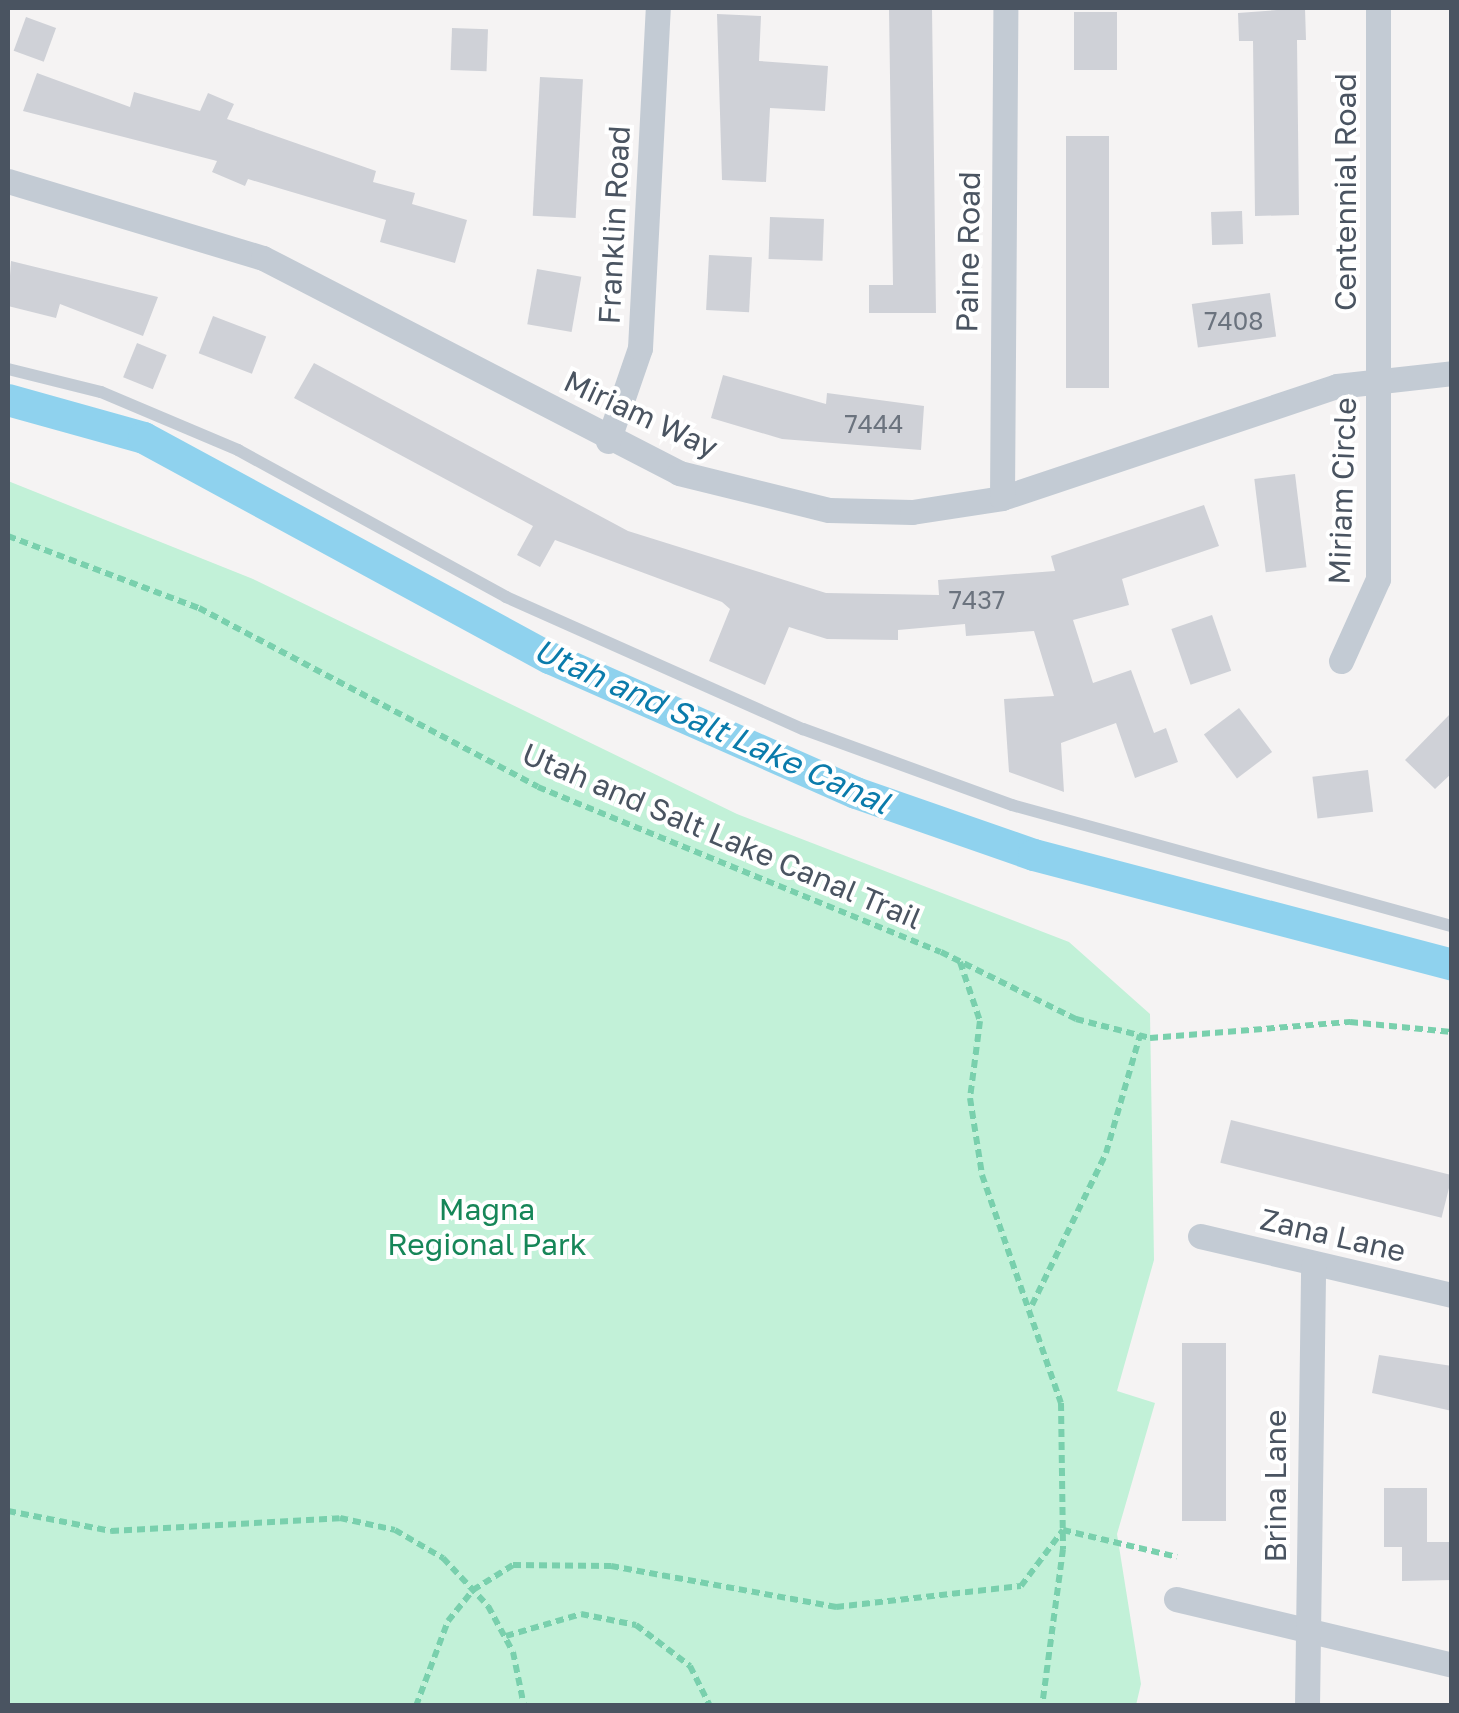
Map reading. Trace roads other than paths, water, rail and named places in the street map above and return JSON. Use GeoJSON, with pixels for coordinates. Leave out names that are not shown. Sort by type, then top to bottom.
{"type":"FeatureCollection","features":[{"type":"Feature","properties":{"kind":"street","name":"Franklin Road"},"geometry":{"type":"LineString","coordinates":[[608,441],[640,348],[658,8]]}},
{"type":"Feature","properties":{"kind":"street","name":"Paine Road"},"geometry":{"type":"LineString","coordinates":[[1002,498],[1005,8]]}},
{"type":"Feature","properties":{"kind":"street","name":"Centennial Road"},"geometry":{"type":"LineString","coordinates":[[1377,376],[1378,8]]}},
{"type":"Feature","properties":{"kind":"street","name":"Miriam Way"},"geometry":{"type":"LineString","coordinates":[[8,181],[262,258],[608,441],[698,478],[829,510],[912,512],[1002,498],[1377,376],[1452,373]]}},
{"type":"Feature","properties":{"kind":"street","name":"Miriam Circle"},"geometry":{"type":"LineString","coordinates":[[1342,661],[1378,579],[1377,376]]}},
{"type":"Feature","properties":{"kind":"street","name":"Zana Lane"},"geometry":{"type":"LineString","coordinates":[[1200,1236],[1312,1266],[1452,1295]]}},
{"type":"Feature","properties":{"kind":"street","name":"Brina Lane"},"geometry":{"type":"LineString","coordinates":[[1307,1706],[1312,1266]]}},
{"type":"Feature","properties":{"kind":"street"},"geometry":{"type":"LineString","coordinates":[[1176,1599],[1452,1665]]}},
{"type":"Feature","properties":{"kind":"lane"},"geometry":{"type":"LineString","coordinates":[[8,369],[101,392],[238,450],[506,597],[803,729],[1012,804],[1452,926]]}},
{"type":"Feature","properties":{"kind":"waterway","name":"Utah and Salt Lake Canal"},"geometry":{"type":"LineString","coordinates":[[8,400],[144,438],[550,658],[856,793],[1034,855],[1452,965]]}},
{"type":"Feature","properties":{"kind":"park label","name":"Magna Regional Park"},"geometry":{"type":"Point","coordinates":[487,1226]}}]}
